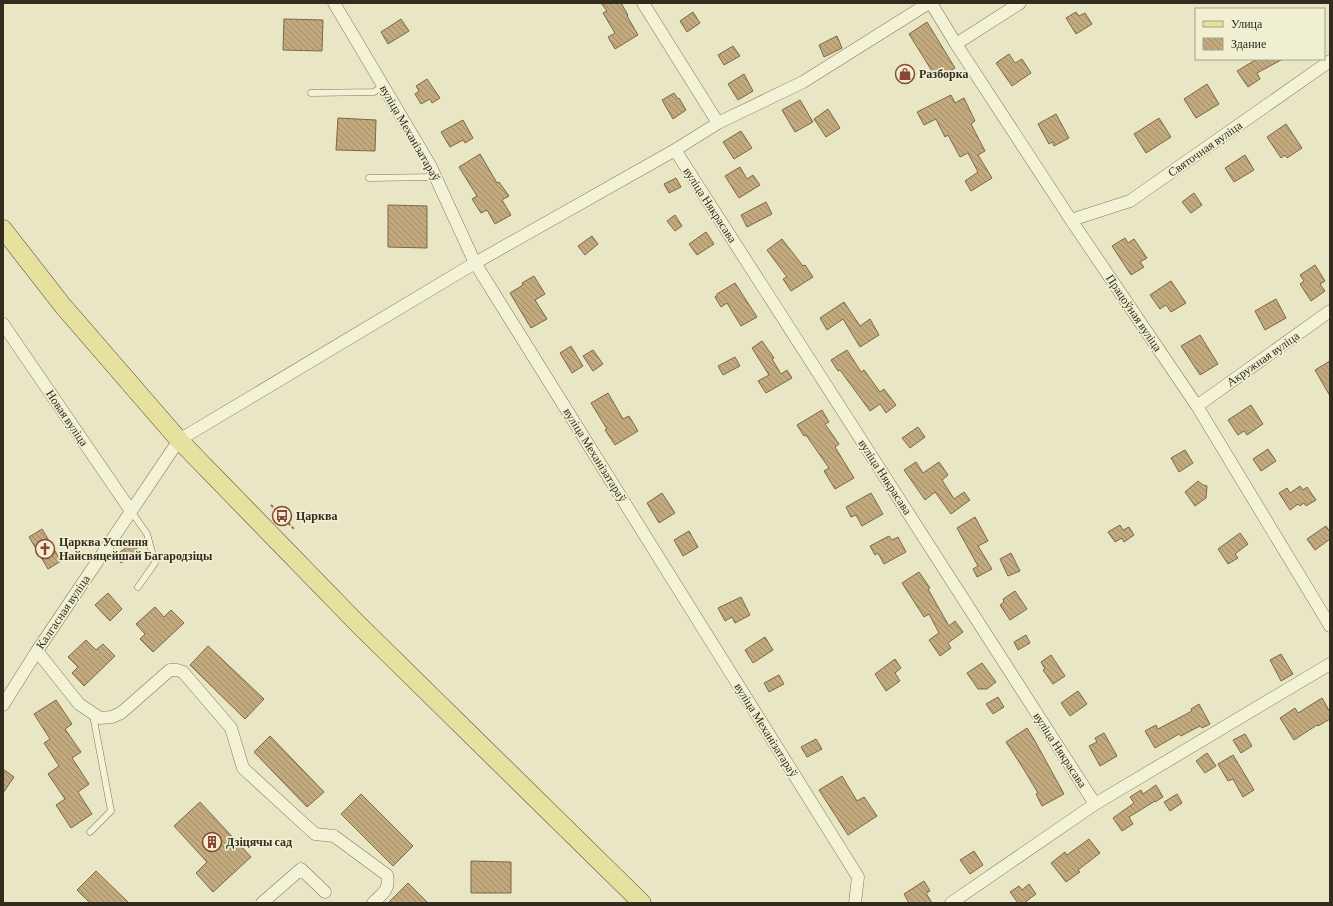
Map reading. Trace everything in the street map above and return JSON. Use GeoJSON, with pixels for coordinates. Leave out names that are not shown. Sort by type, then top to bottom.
{"type":"FeatureCollection","features":[{"type":"Feature","properties":{"kind":"main road"},"geometry":{"type":"LineString","coordinates":[[3,228],[63,306],[179,440],[358,624],[642,903]]}},
{"type":"Feature","properties":{"kind":"street","name":"вуліца Механізатараў"},"geometry":{"type":"LineString","coordinates":[[334,3],[430,165],[475,263],[858,878],[855,903]]}},
{"type":"Feature","properties":{"kind":"street"},"geometry":{"type":"LineString","coordinates":[[643,3],[718,123]]}},
{"type":"Feature","properties":{"kind":"street"},"geometry":{"type":"LineString","coordinates":[[179,440],[475,263],[675,150],[718,123],[803,82],[930,3]]}},
{"type":"Feature","properties":{"kind":"street","name":"Працоўная вуліца"},"geometry":{"type":"LineString","coordinates":[[930,3],[1071,220],[1197,406],[1330,626]]}},
{"type":"Feature","properties":{"kind":"street"},"geometry":{"type":"LineString","coordinates":[[956,44],[1020,3]]}},
{"type":"Feature","properties":{"kind":"street","name":"Святочная вуліца"},"geometry":{"type":"LineString","coordinates":[[1071,220],[1130,201],[1330,61]]}},
{"type":"Feature","properties":{"kind":"street","name":"вуліца Някрасава"},"geometry":{"type":"LineString","coordinates":[[675,150],[1095,804]]}},
{"type":"Feature","properties":{"kind":"street","name":"Акружная вуліца"},"geometry":{"type":"LineString","coordinates":[[1197,406],[1330,311]]}},
{"type":"Feature","properties":{"kind":"street","name":"Новая вуліца"},"geometry":{"type":"LineString","coordinates":[[3,324],[131,511]]}},
{"type":"Feature","properties":{"kind":"street","name":"Калгасная вуліца"},"geometry":{"type":"LineString","coordinates":[[3,705],[37,651],[179,440]]}},
{"type":"Feature","properties":{"kind":"street"},"geometry":{"type":"LineString","coordinates":[[37,651],[79,704],[100,718],[112,717],[121,713],[170,670],[183,672],[232,728],[243,768],[315,834],[334,836],[387,875],[387,888],[373,903]]}},
{"type":"Feature","properties":{"kind":"street"},"geometry":{"type":"LineString","coordinates":[[951,903],[1095,804],[1330,664]]}},
{"type":"Feature","properties":{"kind":"street"},"geometry":{"type":"LineString","coordinates":[[262,903],[301,869],[325,892]]}},
{"type":"Feature","properties":{"kind":"lane"},"geometry":{"type":"LineString","coordinates":[[311,93],[374,92],[383,86]]}},
{"type":"Feature","properties":{"kind":"lane"},"geometry":{"type":"LineString","coordinates":[[369,178],[436,177]]}},
{"type":"Feature","properties":{"kind":"lane"},"geometry":{"type":"LineString","coordinates":[[131,511],[148,534],[155,563],[138,587]]}},
{"type":"Feature","properties":{"kind":"lane"},"geometry":{"type":"LineString","coordinates":[[90,832],[111,811],[93,713]]}},
{"type":"Feature","properties":{"kind":"path"},"geometry":{"type":"LineString","coordinates":[[271,505],[295,530]]}},
{"type":"Feature","properties":{"kind":"building"},"geometry":{"type":"Polygon","coordinates":[[[601,3],[621,3],[638,35],[615,49],[608,37],[615,33],[603,13],[607,11],[601,3]]]}},
{"type":"Feature","properties":{"kind":"building"},"geometry":{"type":"Polygon","coordinates":[[[693,12],[700,23],[687,32],[680,21],[693,12]]]}},
{"type":"Feature","properties":{"kind":"building"},"geometry":{"type":"Polygon","coordinates":[[[1076,12],[1079,16],[1085,13],[1092,24],[1076,34],[1066,18],[1076,12]]]}},
{"type":"Feature","properties":{"kind":"building"},"geometry":{"type":"Polygon","coordinates":[[[284,19],[323,20],[322,51],[283,50],[284,19]]]}},
{"type":"Feature","properties":{"kind":"building"},"geometry":{"type":"Polygon","coordinates":[[[401,19],[409,31],[388,44],[381,32],[401,19]]]}},
{"type":"Feature","properties":{"kind":"building"},"geometry":{"type":"Polygon","coordinates":[[[927,22],[955,68],[937,79],[909,34],[927,22]]]}},
{"type":"Feature","properties":{"kind":"building"},"geometry":{"type":"Polygon","coordinates":[[[837,36],[842,48],[824,57],[819,45],[837,36]]]}},
{"type":"Feature","properties":{"kind":"building"},"geometry":{"type":"Polygon","coordinates":[[[733,46],[740,56],[724,65],[718,55],[733,46]]]}},
{"type":"Feature","properties":{"kind":"building"},"geometry":{"type":"Polygon","coordinates":[[[1009,54],[1015,63],[1022,59],[1031,73],[1012,86],[996,63],[1009,54]]]}},
{"type":"Feature","properties":{"kind":"building"},"geometry":{"type":"Polygon","coordinates":[[[1255,60],[1281,60],[1257,73],[1260,79],[1248,87],[1237,71],[1255,60]]]}},
{"type":"Feature","properties":{"kind":"building"},"geometry":{"type":"Polygon","coordinates":[[[744,74],[753,91],[738,100],[728,84],[744,74]]]}},
{"type":"Feature","properties":{"kind":"building"},"geometry":{"type":"Polygon","coordinates":[[[427,79],[440,98],[432,103],[430,99],[421,104],[415,94],[419,91],[416,86],[427,79]]]}},
{"type":"Feature","properties":{"kind":"building"},"geometry":{"type":"Polygon","coordinates":[[[1207,84],[1219,104],[1196,118],[1184,99],[1207,84]]]}},
{"type":"Feature","properties":{"kind":"building"},"geometry":{"type":"Polygon","coordinates":[[[674,93],[678,99],[679,98],[686,110],[673,119],[662,100],[674,93]]]}},
{"type":"Feature","properties":{"kind":"building"},"geometry":{"type":"Polygon","coordinates":[[[951,95],[955,103],[964,98],[975,121],[971,124],[985,151],[978,155],[992,178],[971,191],[965,181],[978,172],[968,153],[960,157],[948,135],[945,137],[936,119],[924,125],[917,112],[951,95]]]}},
{"type":"Feature","properties":{"kind":"building"},"geometry":{"type":"Polygon","coordinates":[[[800,100],[813,122],[795,132],[782,110],[800,100]]]}},
{"type":"Feature","properties":{"kind":"building"},"geometry":{"type":"Polygon","coordinates":[[[828,109],[840,128],[826,137],[814,119],[828,109]]]}},
{"type":"Feature","properties":{"kind":"building"},"geometry":{"type":"Polygon","coordinates":[[[1056,114],[1069,138],[1054,146],[1052,142],[1049,144],[1038,124],[1056,114]]]}},
{"type":"Feature","properties":{"kind":"building"},"geometry":{"type":"Polygon","coordinates":[[[338,118],[376,120],[375,151],[336,150],[338,118]]]}},
{"type":"Feature","properties":{"kind":"building"},"geometry":{"type":"Polygon","coordinates":[[[1159,118],[1171,137],[1146,153],[1134,134],[1159,118]]]}},
{"type":"Feature","properties":{"kind":"building"},"geometry":{"type":"Polygon","coordinates":[[[463,120],[473,138],[465,143],[463,140],[450,147],[441,132],[463,120]]]}},
{"type":"Feature","properties":{"kind":"building"},"geometry":{"type":"Polygon","coordinates":[[[1286,124],[1302,148],[1287,158],[1285,155],[1281,158],[1267,137],[1286,124]]]}},
{"type":"Feature","properties":{"kind":"building"},"geometry":{"type":"Polygon","coordinates":[[[741,131],[752,148],[734,159],[723,142],[741,131]]]}},
{"type":"Feature","properties":{"kind":"building"},"geometry":{"type":"Polygon","coordinates":[[[480,154],[497,183],[499,182],[509,196],[502,200],[511,215],[495,224],[487,210],[481,213],[472,199],[477,196],[459,167],[480,154]]]}},
{"type":"Feature","properties":{"kind":"building"},"geometry":{"type":"Polygon","coordinates":[[[1245,155],[1254,170],[1234,182],[1225,168],[1245,155]]]}},
{"type":"Feature","properties":{"kind":"building"},"geometry":{"type":"Polygon","coordinates":[[[740,167],[747,179],[753,175],[760,185],[739,198],[725,176],[740,167]]]}},
{"type":"Feature","properties":{"kind":"building"},"geometry":{"type":"Polygon","coordinates":[[[676,178],[681,187],[669,193],[664,184],[676,178]]]}},
{"type":"Feature","properties":{"kind":"building"},"geometry":{"type":"Polygon","coordinates":[[[1194,193],[1202,205],[1191,213],[1182,202],[1194,193]]]}},
{"type":"Feature","properties":{"kind":"building"},"geometry":{"type":"Polygon","coordinates":[[[766,202],[772,214],[747,227],[741,215],[766,202]]]}},
{"type":"Feature","properties":{"kind":"building"},"geometry":{"type":"Polygon","coordinates":[[[388,205],[427,206],[427,248],[388,247],[388,205]]]}},
{"type":"Feature","properties":{"kind":"building"},"geometry":{"type":"Polygon","coordinates":[[[675,215],[682,226],[675,231],[667,221],[675,215]]]}},
{"type":"Feature","properties":{"kind":"building"},"geometry":{"type":"Polygon","coordinates":[[[706,232],[714,244],[697,255],[689,244],[706,232]]]}},
{"type":"Feature","properties":{"kind":"building"},"geometry":{"type":"Polygon","coordinates":[[[592,236],[598,244],[585,255],[578,246],[592,236]]]}},
{"type":"Feature","properties":{"kind":"building"},"geometry":{"type":"Polygon","coordinates":[[[1125,238],[1128,243],[1134,239],[1147,258],[1140,262],[1144,267],[1131,275],[1112,246],[1125,238]]]}},
{"type":"Feature","properties":{"kind":"building"},"geometry":{"type":"Polygon","coordinates":[[[782,239],[803,266],[805,265],[813,277],[791,291],[783,279],[787,277],[767,250],[782,239]]]}},
{"type":"Feature","properties":{"kind":"building"},"geometry":{"type":"Polygon","coordinates":[[[1315,265],[1325,281],[1320,284],[1325,291],[1311,301],[1300,284],[1304,281],[1300,275],[1315,265]]]}},
{"type":"Feature","properties":{"kind":"building"},"geometry":{"type":"Polygon","coordinates":[[[534,276],[545,294],[535,300],[547,319],[531,328],[510,293],[523,285],[522,283],[534,276]]]}},
{"type":"Feature","properties":{"kind":"building"},"geometry":{"type":"Polygon","coordinates":[[[1171,281],[1186,303],[1171,312],[1166,305],[1160,309],[1150,295],[1171,281]]]}},
{"type":"Feature","properties":{"kind":"building"},"geometry":{"type":"Polygon","coordinates":[[[735,283],[757,317],[741,326],[727,303],[721,307],[715,297],[717,294],[735,283]]]}},
{"type":"Feature","properties":{"kind":"building"},"geometry":{"type":"Polygon","coordinates":[[[1276,299],[1286,318],[1265,330],[1255,311],[1276,299]]]}},
{"type":"Feature","properties":{"kind":"building"},"geometry":{"type":"Polygon","coordinates":[[[844,302],[860,326],[870,319],[879,335],[860,347],[843,319],[827,330],[820,318],[844,302]]]}},
{"type":"Feature","properties":{"kind":"building"},"geometry":{"type":"Polygon","coordinates":[[[1200,335],[1218,364],[1200,375],[1181,346],[1200,335]]]}},
{"type":"Feature","properties":{"kind":"building"},"geometry":{"type":"Polygon","coordinates":[[[762,341],[774,358],[772,359],[781,374],[787,370],[792,378],[766,393],[758,381],[769,375],[752,348],[762,341]]]}},
{"type":"Feature","properties":{"kind":"building"},"geometry":{"type":"Polygon","coordinates":[[[571,346],[583,366],[572,373],[560,353],[571,346]]]}},
{"type":"Feature","properties":{"kind":"building"},"geometry":{"type":"Polygon","coordinates":[[[593,350],[603,364],[593,371],[583,356],[593,350]]]}},
{"type":"Feature","properties":{"kind":"building"},"geometry":{"type":"Polygon","coordinates":[[[847,350],[861,372],[864,370],[880,392],[884,389],[896,405],[886,413],[880,404],[870,411],[831,360],[847,350]]]}},
{"type":"Feature","properties":{"kind":"building"},"geometry":{"type":"Polygon","coordinates":[[[735,357],[740,366],[723,375],[718,366],[735,357]]]}},
{"type":"Feature","properties":{"kind":"building"},"geometry":{"type":"Polygon","coordinates":[[[1330,361],[1330,396],[1315,370],[1330,361]]]}},
{"type":"Feature","properties":{"kind":"building"},"geometry":{"type":"Polygon","coordinates":[[[608,393],[623,419],[629,416],[638,431],[615,445],[605,430],[607,429],[591,403],[608,393]]]}},
{"type":"Feature","properties":{"kind":"building"},"geometry":{"type":"Polygon","coordinates":[[[1251,405],[1263,424],[1247,435],[1244,431],[1238,435],[1228,420],[1251,405]]]}},
{"type":"Feature","properties":{"kind":"building"},"geometry":{"type":"Polygon","coordinates":[[[822,410],[829,422],[825,424],[839,444],[835,447],[854,478],[835,489],[824,471],[829,468],[806,435],[804,436],[797,425],[822,410]]]}},
{"type":"Feature","properties":{"kind":"building"},"geometry":{"type":"Polygon","coordinates":[[[918,427],[925,437],[910,448],[902,438],[918,427]]]}},
{"type":"Feature","properties":{"kind":"building"},"geometry":{"type":"Polygon","coordinates":[[[1268,449],[1276,461],[1261,471],[1253,459],[1268,449]]]}},
{"type":"Feature","properties":{"kind":"building"},"geometry":{"type":"Polygon","coordinates":[[[1185,450],[1193,463],[1179,472],[1171,458],[1185,450]]]}},
{"type":"Feature","properties":{"kind":"building"},"geometry":{"type":"Polygon","coordinates":[[[916,462],[923,473],[939,462],[948,475],[942,480],[954,499],[964,492],[970,500],[951,514],[935,492],[925,500],[904,470],[916,462]]]}},
{"type":"Feature","properties":{"kind":"building"},"geometry":{"type":"Polygon","coordinates":[[[1198,481],[1207,486],[1206,498],[1195,506],[1185,492],[1198,481]]]}},
{"type":"Feature","properties":{"kind":"building"},"geometry":{"type":"Polygon","coordinates":[[[1300,486],[1303,490],[1307,487],[1316,500],[1306,506],[1304,503],[1300,506],[1298,504],[1290,510],[1279,493],[1287,488],[1290,493],[1300,486]]]}},
{"type":"Feature","properties":{"kind":"building"},"geometry":{"type":"Polygon","coordinates":[[[662,493],[675,513],[659,523],[647,503],[662,493]]]}},
{"type":"Feature","properties":{"kind":"building"},"geometry":{"type":"Polygon","coordinates":[[[871,493],[883,514],[862,526],[856,515],[851,517],[846,507],[871,493]]]}},
{"type":"Feature","properties":{"kind":"building"},"geometry":{"type":"Polygon","coordinates":[[[975,517],[988,541],[978,546],[992,569],[977,577],[973,569],[978,566],[957,528],[975,517]]]}},
{"type":"Feature","properties":{"kind":"building"},"geometry":{"type":"Polygon","coordinates":[[[1120,525],[1123,530],[1129,527],[1134,535],[1124,542],[1122,538],[1115,542],[1108,532],[1120,525]]]}},
{"type":"Feature","properties":{"kind":"building"},"geometry":{"type":"Polygon","coordinates":[[[1326,526],[1330,532],[1330,539],[1315,550],[1307,539],[1326,526]]]}},
{"type":"Feature","properties":{"kind":"building","name":"Царква Успення Найсвяцейшай Багародзіцы"},"geometry":{"type":"Polygon","coordinates":[[[42,529],[61,561],[48,569],[29,537],[42,529]]]}},
{"type":"Feature","properties":{"kind":"building"},"geometry":{"type":"Polygon","coordinates":[[[689,531],[698,547],[683,556],[674,540],[689,531]]]}},
{"type":"Feature","properties":{"kind":"building"},"geometry":{"type":"Polygon","coordinates":[[[1240,533],[1248,544],[1235,554],[1238,558],[1228,564],[1218,549],[1240,533]]]}},
{"type":"Feature","properties":{"kind":"building"},"geometry":{"type":"Polygon","coordinates":[[[889,536],[892,540],[898,537],[906,552],[884,564],[878,553],[875,555],[870,546],[889,536]]]}},
{"type":"Feature","properties":{"kind":"building"},"geometry":{"type":"Polygon","coordinates":[[[132,543],[138,550],[121,563],[115,556],[132,543]]]}},
{"type":"Feature","properties":{"kind":"building"},"geometry":{"type":"Polygon","coordinates":[[[1011,553],[1020,571],[1008,576],[1000,559],[1011,553]]]}},
{"type":"Feature","properties":{"kind":"building"},"geometry":{"type":"Polygon","coordinates":[[[919,572],[930,588],[928,589],[949,626],[955,621],[963,632],[948,643],[951,648],[940,656],[929,640],[939,633],[929,614],[924,617],[902,583],[919,572]]]}},
{"type":"Feature","properties":{"kind":"building"},"geometry":{"type":"Polygon","coordinates":[[[1015,591],[1027,609],[1010,620],[1000,605],[1004,602],[1003,599],[1015,591]]]}},
{"type":"Feature","properties":{"kind":"building"},"geometry":{"type":"Polygon","coordinates":[[[108,593],[122,609],[110,621],[95,605],[108,593]]]}},
{"type":"Feature","properties":{"kind":"building"},"geometry":{"type":"Polygon","coordinates":[[[741,597],[750,615],[735,623],[732,617],[725,621],[718,608],[741,597]]]}},
{"type":"Feature","properties":{"kind":"building"},"geometry":{"type":"Polygon","coordinates":[[[155,607],[164,617],[171,610],[184,623],[153,652],[140,639],[145,634],[136,624],[155,607]]]}},
{"type":"Feature","properties":{"kind":"building"},"geometry":{"type":"Polygon","coordinates":[[[1026,635],[1030,643],[1018,650],[1014,642],[1026,635]]]}},
{"type":"Feature","properties":{"kind":"building"},"geometry":{"type":"Polygon","coordinates":[[[765,637],[773,650],[753,663],[745,650],[765,637]]]}},
{"type":"Feature","properties":{"kind":"building"},"geometry":{"type":"Polygon","coordinates":[[[86,640],[96,650],[103,644],[115,656],[84,686],[72,673],[78,667],[68,657],[86,640]]]}},
{"type":"Feature","properties":{"kind":"building"},"geometry":{"type":"Polygon","coordinates":[[[208,646],[264,699],[245,719],[190,665],[208,646]]]}},
{"type":"Feature","properties":{"kind":"building"},"geometry":{"type":"Polygon","coordinates":[[[1281,654],[1293,674],[1281,681],[1270,660],[1281,654]]]}},
{"type":"Feature","properties":{"kind":"building"},"geometry":{"type":"Polygon","coordinates":[[[1051,655],[1065,676],[1053,684],[1043,670],[1045,669],[1041,662],[1051,655]]]}},
{"type":"Feature","properties":{"kind":"building"},"geometry":{"type":"Polygon","coordinates":[[[895,659],[901,668],[895,673],[900,681],[886,691],[875,674],[895,659]]]}},
{"type":"Feature","properties":{"kind":"building"},"geometry":{"type":"Polygon","coordinates":[[[982,663],[996,682],[987,689],[978,689],[967,673],[982,663]]]}},
{"type":"Feature","properties":{"kind":"building"},"geometry":{"type":"Polygon","coordinates":[[[779,675],[784,684],[769,692],[764,683],[779,675]]]}},
{"type":"Feature","properties":{"kind":"building"},"geometry":{"type":"Polygon","coordinates":[[[1078,691],[1087,704],[1070,716],[1061,703],[1078,691]]]}},
{"type":"Feature","properties":{"kind":"building"},"geometry":{"type":"Polygon","coordinates":[[[998,697],[1004,707],[993,714],[986,704],[998,697]]]}},
{"type":"Feature","properties":{"kind":"building"},"geometry":{"type":"Polygon","coordinates":[[[1322,698],[1330,712],[1330,719],[1318,726],[1317,725],[1294,740],[1280,718],[1295,708],[1298,713],[1322,698]]]}},
{"type":"Feature","properties":{"kind":"building"},"geometry":{"type":"Polygon","coordinates":[[[56,700],[72,724],[65,729],[81,752],[72,758],[89,784],[78,792],[92,814],[71,828],[56,805],[65,799],[48,774],[59,766],[44,743],[50,739],[34,714],[56,700]]]}},
{"type":"Feature","properties":{"kind":"building"},"geometry":{"type":"Polygon","coordinates":[[[1199,704],[1210,724],[1202,728],[1200,726],[1181,736],[1179,734],[1155,748],[1145,731],[1156,725],[1158,729],[1192,711],[1191,709],[1199,704]]]}},
{"type":"Feature","properties":{"kind":"building"},"geometry":{"type":"Polygon","coordinates":[[[1027,728],[1064,794],[1042,806],[1036,794],[1038,793],[1006,742],[1027,728]]]}},
{"type":"Feature","properties":{"kind":"building"},"geometry":{"type":"Polygon","coordinates":[[[1104,733],[1117,756],[1100,766],[1089,746],[1097,742],[1095,738],[1104,733]]]}},
{"type":"Feature","properties":{"kind":"building"},"geometry":{"type":"Polygon","coordinates":[[[1245,734],[1252,746],[1241,753],[1233,740],[1245,734]]]}},
{"type":"Feature","properties":{"kind":"building"},"geometry":{"type":"Polygon","coordinates":[[[270,736],[324,792],[307,807],[254,752],[270,736]]]}},
{"type":"Feature","properties":{"kind":"building"},"geometry":{"type":"Polygon","coordinates":[[[816,739],[822,749],[807,757],[801,747],[816,739]]]}},
{"type":"Feature","properties":{"kind":"building"},"geometry":{"type":"Polygon","coordinates":[[[1207,753],[1216,766],[1205,773],[1196,761],[1207,753]]]}},
{"type":"Feature","properties":{"kind":"building"},"geometry":{"type":"Polygon","coordinates":[[[1233,755],[1254,790],[1243,797],[1233,779],[1228,781],[1218,764],[1233,755]]]}},
{"type":"Feature","properties":{"kind":"building"},"geometry":{"type":"Polygon","coordinates":[[[3,769],[14,777],[3,793],[3,769]]]}},
{"type":"Feature","properties":{"kind":"building"},"geometry":{"type":"Polygon","coordinates":[[[842,776],[857,801],[864,797],[877,816],[848,835],[819,790],[842,776]]]}},
{"type":"Feature","properties":{"kind":"building"},"geometry":{"type":"Polygon","coordinates":[[[1156,785],[1163,797],[1129,817],[1133,824],[1122,831],[1113,818],[1134,803],[1130,797],[1141,790],[1143,794],[1156,785]]]}},
{"type":"Feature","properties":{"kind":"building"},"geometry":{"type":"Polygon","coordinates":[[[361,794],[413,846],[393,866],[341,814],[361,794]]]}},
{"type":"Feature","properties":{"kind":"building"},"geometry":{"type":"Polygon","coordinates":[[[1177,794],[1182,803],[1170,811],[1164,802],[1177,794]]]}},
{"type":"Feature","properties":{"kind":"building","name":"Дзіцячы сад"},"geometry":{"type":"Polygon","coordinates":[[[200,802],[251,857],[213,892],[196,873],[207,862],[174,826],[200,802]]]}},
{"type":"Feature","properties":{"kind":"building"},"geometry":{"type":"Polygon","coordinates":[[[1089,839],[1100,853],[1078,870],[1080,872],[1066,882],[1051,863],[1065,852],[1067,855],[1089,839]]]}},
{"type":"Feature","properties":{"kind":"building"},"geometry":{"type":"Polygon","coordinates":[[[974,851],[983,865],[970,874],[960,860],[974,851]]]}},
{"type":"Feature","properties":{"kind":"building"},"geometry":{"type":"Polygon","coordinates":[[[471,861],[511,862],[511,893],[471,893],[471,861]]]}},
{"type":"Feature","properties":{"kind":"building"},"geometry":{"type":"Polygon","coordinates":[[[96,871],[129,903],[90,903],[77,890],[96,871]]]}},
{"type":"Feature","properties":{"kind":"building"},"geometry":{"type":"Polygon","coordinates":[[[924,881],[930,891],[926,893],[932,903],[909,903],[904,894],[924,881]]]}},
{"type":"Feature","properties":{"kind":"building"},"geometry":{"type":"Polygon","coordinates":[[[408,883],[428,903],[388,903],[408,883]]]}},
{"type":"Feature","properties":{"kind":"building"},"geometry":{"type":"Polygon","coordinates":[[[1029,884],[1036,894],[1024,903],[1018,903],[1010,892],[1019,886],[1022,890],[1029,884]]]}},
{"type":"Feature","properties":{"kind":"place","name":"Разборка"},"geometry":{"type":"Point","coordinates":[905,74]}},
{"type":"Feature","properties":{"kind":"place","name":"Царква"},"geometry":{"type":"Point","coordinates":[282,516]}},
{"type":"Feature","properties":{"kind":"place","name":"Царква Успення Найсвяцейшай Багародзіцы"},"geometry":{"type":"Point","coordinates":[45,549]}},
{"type":"Feature","properties":{"kind":"place","name":"Дзіцячы сад"},"geometry":{"type":"Point","coordinates":[212,842]}}]}
